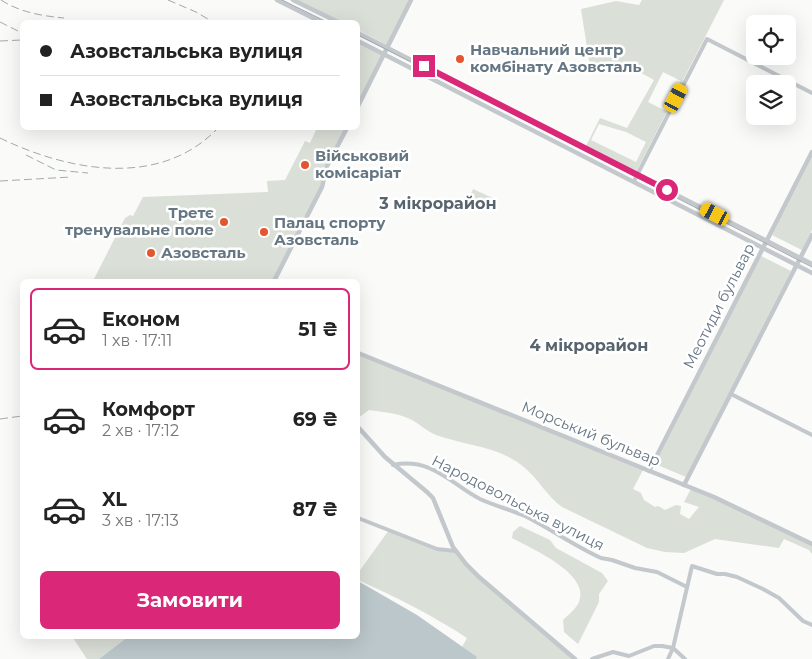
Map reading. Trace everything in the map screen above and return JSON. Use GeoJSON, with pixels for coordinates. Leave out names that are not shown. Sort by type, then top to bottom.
{"type":"FeatureCollection","features":[{"type":"Feature","properties":{"kind":"street"},"geometry":{"type":"LineString","coordinates":[[276,0],[317,20]]}},
{"type":"Feature","properties":{"kind":"street"},"geometry":{"type":"LineString","coordinates":[[293,0],[334,20]]}},
{"type":"Feature","properties":{"kind":"street"},"geometry":{"type":"LineString","coordinates":[[360,102],[411,0]]}},
{"type":"Feature","properties":{"kind":"street"},"geometry":{"type":"LineString","coordinates":[[360,33],[812,264]]}},
{"type":"Feature","properties":{"kind":"street"},"geometry":{"type":"LineString","coordinates":[[634,182],[707,39],[812,93]]}},
{"type":"Feature","properties":{"kind":"street"},"geometry":{"type":"LineString","coordinates":[[360,42],[812,273]]}},
{"type":"Feature","properties":{"kind":"street"},"geometry":{"type":"LineString","coordinates":[[275,279],[322,187],[327,166],[346,130]]}},
{"type":"Feature","properties":{"kind":"street","name":"Меотиди бульвар"},"geometry":{"type":"LineString","coordinates":[[649,471],[812,152]]}},
{"type":"Feature","properties":{"kind":"street"},"geometry":{"type":"LineString","coordinates":[[684,485],[812,235]]}},
{"type":"Feature","properties":{"kind":"street","name":"Морський бульвар"},"geometry":{"type":"LineString","coordinates":[[360,354],[714,497],[812,544]]}},
{"type":"Feature","properties":{"kind":"street"},"geometry":{"type":"LineString","coordinates":[[731,394],[812,435]]}},
{"type":"Feature","properties":{"kind":"street"},"geometry":{"type":"LineString","coordinates":[[360,429],[378,451],[433,498],[455,551],[479,577],[575,659]]}},
{"type":"Feature","properties":{"kind":"street","name":"Народовольська вулиця"},"geometry":{"type":"LineString","coordinates":[[393,465],[416,465],[438,471],[478,498],[525,516],[601,558],[657,572],[687,587]]}},
{"type":"Feature","properties":{"kind":"street"},"geometry":{"type":"LineString","coordinates":[[360,519],[437,549],[455,551]]}},
{"type":"Feature","properties":{"kind":"street"},"geometry":{"type":"LineString","coordinates":[[668,659],[673,648],[692,566],[717,574],[737,577],[763,589],[779,598],[803,621],[812,625]]}},
{"type":"Feature","properties":{"kind":"street"},"geometry":{"type":"LineString","coordinates":[[592,659],[602,658],[613,652],[629,656],[654,646],[673,648],[685,659]]}},
{"type":"Feature","properties":{"kind":"shaded area"},"geometry":{"type":"Polygon","coordinates":[[[297,0],[410,0],[387,45],[360,31],[360,20],[338,20],[297,0]]]}},
{"type":"Feature","properties":{"kind":"shaded area"},"geometry":{"type":"Polygon","coordinates":[[[642,0],[724,0],[636,172],[586,146],[600,118],[627,128],[654,80],[628,66],[591,73],[581,9],[616,1],[639,5],[642,0]],[[663,72],[648,102],[666,111],[681,81],[663,72]],[[599,124],[591,140],[636,162],[646,142],[626,132],[599,124]]]}},
{"type":"Feature","properties":{"kind":"shaded area"},"geometry":{"type":"Polygon","coordinates":[[[360,44],[382,55],[360,98],[360,44]]]}},
{"type":"Feature","properties":{"kind":"shaded area"},"geometry":{"type":"Polygon","coordinates":[[[316,130],[344,130],[325,165],[320,187],[273,279],[94,279],[125,218],[130,215],[133,216],[143,197],[268,192],[267,181],[285,180],[305,141],[310,143],[316,130]]]}},
{"type":"Feature","properties":{"kind":"shaded area"},"geometry":{"type":"Polygon","coordinates":[[[812,157],[812,230],[802,250],[772,235],[812,157]]]}},
{"type":"Feature","properties":{"kind":"shaded area"},"geometry":{"type":"Polygon","coordinates":[[[473,189],[495,199],[490,211],[468,201],[473,189]]]}},
{"type":"Feature","properties":{"kind":"shaded area"},"geometry":{"type":"Polygon","coordinates":[[[761,256],[791,271],[686,477],[655,464],[761,256]]]}},
{"type":"Feature","properties":{"kind":"shaded area"},"geometry":{"type":"Polygon","coordinates":[[[360,356],[643,470],[633,489],[641,493],[644,500],[655,507],[658,506],[665,510],[676,505],[681,506],[680,514],[689,519],[699,507],[684,502],[691,489],[812,546],[812,554],[809,550],[784,539],[779,548],[715,539],[684,553],[665,552],[647,548],[562,507],[525,468],[505,455],[436,435],[405,417],[369,410],[360,417],[360,356]]]}},
{"type":"Feature","properties":{"kind":"shaded area"},"geometry":{"type":"Polygon","coordinates":[[[520,526],[550,540],[556,548],[602,573],[608,581],[599,594],[599,602],[578,644],[564,632],[563,620],[579,602],[580,592],[576,582],[558,564],[512,538],[513,532],[520,526]]]}},
{"type":"Feature","properties":{"kind":"shaded area"},"geometry":{"type":"Polygon","coordinates":[[[389,530],[437,549],[455,551],[472,570],[575,659],[476,659],[476,657],[462,647],[467,638],[414,607],[360,581],[360,570],[389,530]]]}},
{"type":"Feature","properties":{"kind":"shaded area"},"geometry":{"type":"Polygon","coordinates":[[[360,582],[417,615],[477,657],[476,659],[99,659],[125,639],[360,639],[360,582]]]}},
{"type":"Feature","properties":{"kind":"shaded area"},"geometry":{"type":"Polygon","coordinates":[[[74,639],[125,639],[99,659],[87,659],[74,639]]]}},
{"type":"Feature","properties":{"kind":"tram line"},"geometry":{"type":"LineString","coordinates":[[282,0],[323,20]]}},
{"type":"Feature","properties":{"kind":"tram line"},"geometry":{"type":"LineString","coordinates":[[360,36],[812,267]]}},
{"type":"Feature","properties":{"kind":"railway"},"geometry":{"type":"LineString","coordinates":[[1,0],[15,8],[31,13],[64,18]]}},
{"type":"Feature","properties":{"kind":"railway"},"geometry":{"type":"LineString","coordinates":[[168,0],[210,20]]}},
{"type":"Feature","properties":{"kind":"railway"},"geometry":{"type":"LineString","coordinates":[[0,22],[20,32]]}},
{"type":"Feature","properties":{"kind":"railway"},"geometry":{"type":"LineString","coordinates":[[0,41],[20,40]]}},
{"type":"Feature","properties":{"kind":"railway"},"geometry":{"type":"LineString","coordinates":[[0,138],[27,150],[55,159],[84,165],[113,168],[141,167],[169,160],[195,147],[216,130]]}},
{"type":"Feature","properties":{"kind":"railway"},"geometry":{"type":"LineString","coordinates":[[26,155],[56,170],[88,173]]}},
{"type":"Feature","properties":{"kind":"railway"},"geometry":{"type":"LineString","coordinates":[[0,181],[71,177]]}},
{"type":"Feature","properties":{"kind":"railway"},"geometry":{"type":"LineString","coordinates":[[0,419],[20,416]]}},
{"type":"Feature","properties":{"kind":"place","name":"Навчальний центр комбінату Азовсталь"},"geometry":{"type":"Point","coordinates":[460,59]}},
{"type":"Feature","properties":{"kind":"place","name":"Військовий комісаріат"},"geometry":{"type":"Point","coordinates":[305,165]}},
{"type":"Feature","properties":{"kind":"place","name":"Третє тренувальне поле"},"geometry":{"type":"Point","coordinates":[224,222]}},
{"type":"Feature","properties":{"kind":"place","name":"Палац спорту Азовсталь"},"geometry":{"type":"Point","coordinates":[264,232]}},
{"type":"Feature","properties":{"kind":"place","name":"Азовсталь"},"geometry":{"type":"Point","coordinates":[151,253]}},
{"type":"Feature","properties":{"kind":"district","name":"3 мікрорайон"},"geometry":{"type":"Point","coordinates":[438,203]}},
{"type":"Feature","properties":{"kind":"district","name":"4 мікрорайон"},"geometry":{"type":"Point","coordinates":[589,345]}},
{"type":"Feature","properties":{"kind":"route"},"geometry":{"type":"LineString","coordinates":[[424,66],[667,190]]}}]}
